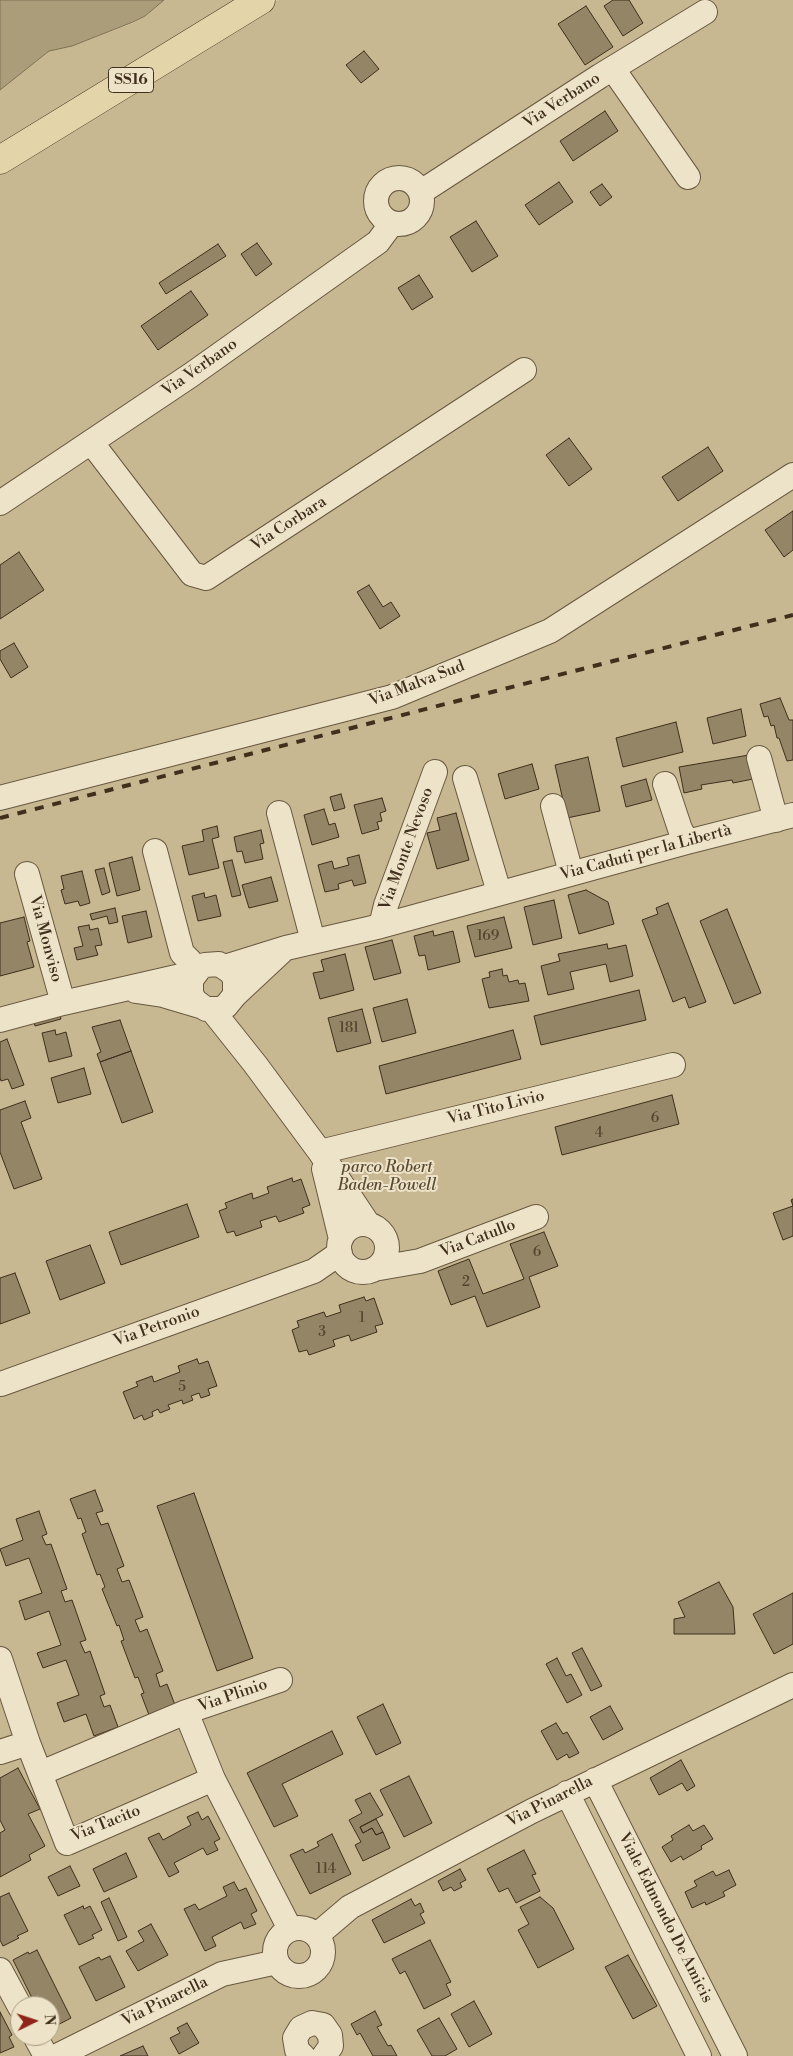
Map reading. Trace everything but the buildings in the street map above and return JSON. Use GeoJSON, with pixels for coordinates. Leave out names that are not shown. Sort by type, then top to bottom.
{"type":"FeatureCollection","features":[{"type":"Feature","properties":{"kind":"main road","name":"SS16"},"geometry":{"type":"LineString","coordinates":[[0,160],[261,0]]}},
{"type":"Feature","properties":{"kind":"street","name":"Via Verbano"},"geometry":{"type":"LineString","coordinates":[[421,192],[612,69],[705,12]]}},
{"type":"Feature","properties":{"kind":"street"},"geometry":{"type":"LineString","coordinates":[[612,69],[688,177]]}},
{"type":"Feature","properties":{"kind":"street"},"geometry":{"type":"LineString","coordinates":[[399,177],[412,182],[421,192],[422,207],[418,214],[407,223],[392,223],[380,214],[376,207],[377,192],[390,179],[399,177]]}},
{"type":"Feature","properties":{"kind":"street","name":"Via Verbano"},"geometry":{"type":"LineString","coordinates":[[0,503],[191,375],[378,242],[392,223]]}},
{"type":"Feature","properties":{"kind":"street","name":"Via Corbara"},"geometry":{"type":"LineString","coordinates":[[91,442],[192,574],[206,578],[524,370]]}},
{"type":"Feature","properties":{"kind":"street","name":"Via Malva Sud"},"geometry":{"type":"LineString","coordinates":[[0,798],[392,697],[550,631],[793,475]]}},
{"type":"Feature","properties":{"kind":"street"},"geometry":{"type":"LineString","coordinates":[[759,758],[784,817]]}},
{"type":"Feature","properties":{"kind":"street","name":"Via Monte Nevoso"},"geometry":{"type":"LineString","coordinates":[[381,926],[386,905],[435,772]]}},
{"type":"Feature","properties":{"kind":"street"},"geometry":{"type":"LineString","coordinates":[[465,778],[499,892]]}},
{"type":"Feature","properties":{"kind":"street"},"geometry":{"type":"LineString","coordinates":[[665,784],[686,842]]}},
{"type":"Feature","properties":{"kind":"street"},"geometry":{"type":"LineString","coordinates":[[553,806],[571,873]]}},
{"type":"Feature","properties":{"kind":"street"},"geometry":{"type":"LineString","coordinates":[[279,813],[313,941]]}},
{"type":"Feature","properties":{"kind":"street","name":"Via Caduti per la Libertà"},"geometry":{"type":"LineString","coordinates":[[225,967],[286,948],[381,926],[499,892],[784,817]]}},
{"type":"Feature","properties":{"kind":"street"},"geometry":{"type":"LineString","coordinates":[[155,850],[182,952],[190,961],[194,973],[190,987],[191,994],[220,1003]]}},
{"type":"Feature","properties":{"kind":"street","name":"Via Monviso"},"geometry":{"type":"LineString","coordinates":[[27,874],[63,1003]]}},
{"type":"Feature","properties":{"kind":"street"},"geometry":{"type":"LineString","coordinates":[[122,989],[220,1003],[286,948]]}},
{"type":"Feature","properties":{"kind":"street"},"geometry":{"type":"LineString","coordinates":[[0,1020],[63,1003],[194,973],[205,965],[212,964],[225,967],[235,979],[220,1003]]}},
{"type":"Feature","properties":{"kind":"street","name":"Via Catullo"},"geometry":{"type":"LineString","coordinates":[[220,1003],[255,1064],[320,1152],[368,1224],[381,1232],[387,1246],[399,1256],[420,1261]]}},
{"type":"Feature","properties":{"kind":"street","name":"Via Tito Livio"},"geometry":{"type":"LineString","coordinates":[[320,1152],[673,1064]]}},
{"type":"Feature","properties":{"kind":"street","name":"Via Catullo"},"geometry":{"type":"LineString","coordinates":[[320,1152],[345,1264],[365,1270],[420,1261],[536,1217]]}},
{"type":"Feature","properties":{"kind":"street"},"geometry":{"type":"LineString","coordinates":[[340,1246],[349,1228],[368,1224]]}},
{"type":"Feature","properties":{"kind":"street","name":"Via Petronio"},"geometry":{"type":"LineString","coordinates":[[314,1271],[340,1246]]}},
{"type":"Feature","properties":{"kind":"street"},"geometry":{"type":"LineString","coordinates":[[365,1270],[384,1260],[387,1246]]}},
{"type":"Feature","properties":{"kind":"street","name":"Via Petronio"},"geometry":{"type":"LineString","coordinates":[[1,1384],[314,1271],[365,1270]]}},
{"type":"Feature","properties":{"kind":"street","name":"Via Tacito"},"geometry":{"type":"LineString","coordinates":[[0,1659],[28,1743],[67,1843],[213,1778]]}},
{"type":"Feature","properties":{"kind":"street","name":"Via Plinio"},"geometry":{"type":"LineString","coordinates":[[186,1712],[280,1680]]}},
{"type":"Feature","properties":{"kind":"street","name":"Via Pinarella"},"geometry":{"type":"LineString","coordinates":[[317,1935],[350,1906],[567,1793],[793,1685]]}},
{"type":"Feature","properties":{"kind":"street"},"geometry":{"type":"LineString","coordinates":[[41,1773],[186,1712],[213,1778],[290,1929]]}},
{"type":"Feature","properties":{"kind":"street"},"geometry":{"type":"LineString","coordinates":[[0,1752],[28,1743]]}},
{"type":"Feature","properties":{"kind":"street","name":"Viale Edmondo De Amicis"},"geometry":{"type":"LineString","coordinates":[[595,1780],[736,2056]]}},
{"type":"Feature","properties":{"kind":"street","name":"Viale Edmondo De Amicis"},"geometry":{"type":"LineString","coordinates":[[567,1793],[699,2056]]}},
{"type":"Feature","properties":{"kind":"street"},"geometry":{"type":"LineString","coordinates":[[304,1928],[317,1935],[324,1950],[319,1966],[313,1972],[306,1976],[289,1974],[277,1962],[275,1947],[278,1939],[290,1929],[304,1928]]}},
{"type":"Feature","properties":{"kind":"street","name":"Via Pinarella"},"geometry":{"type":"LineString","coordinates":[[57,2056],[222,1974],[277,1962]]}},
{"type":"Feature","properties":{"kind":"street"},"geometry":{"type":"LineString","coordinates":[[0,1970],[14,1996]]}},
{"type":"Feature","properties":{"kind":"street"},"geometry":{"type":"LineString","coordinates":[[302,2056],[297,2050],[295,2038],[301,2028],[312,2023],[323,2026],[330,2034],[331,2046],[324,2056]]}},
{"type":"Feature","properties":{"kind":"green space"},"geometry":{"type":"Polygon","coordinates":[[[164,0],[234,0],[0,144],[0,90],[49,51],[72,46],[133,23],[145,16],[164,0]]]}},
{"type":"Feature","properties":{"kind":"green space","name":"parco Robert Baden-Powell"},"geometry":{"type":"Polygon","coordinates":[[[278,0],[793,0],[793,2056],[0,2056],[0,173],[278,0]]]}},
{"type":"Feature","properties":{"kind":"shaded area"},"geometry":{"type":"Polygon","coordinates":[[[0,0],[164,0],[145,16],[133,22],[72,46],[49,51],[0,90],[0,0]]]}},
{"type":"Feature","properties":{"kind":"railway"},"geometry":{"type":"LineString","coordinates":[[0,818],[793,615]]}}]}
